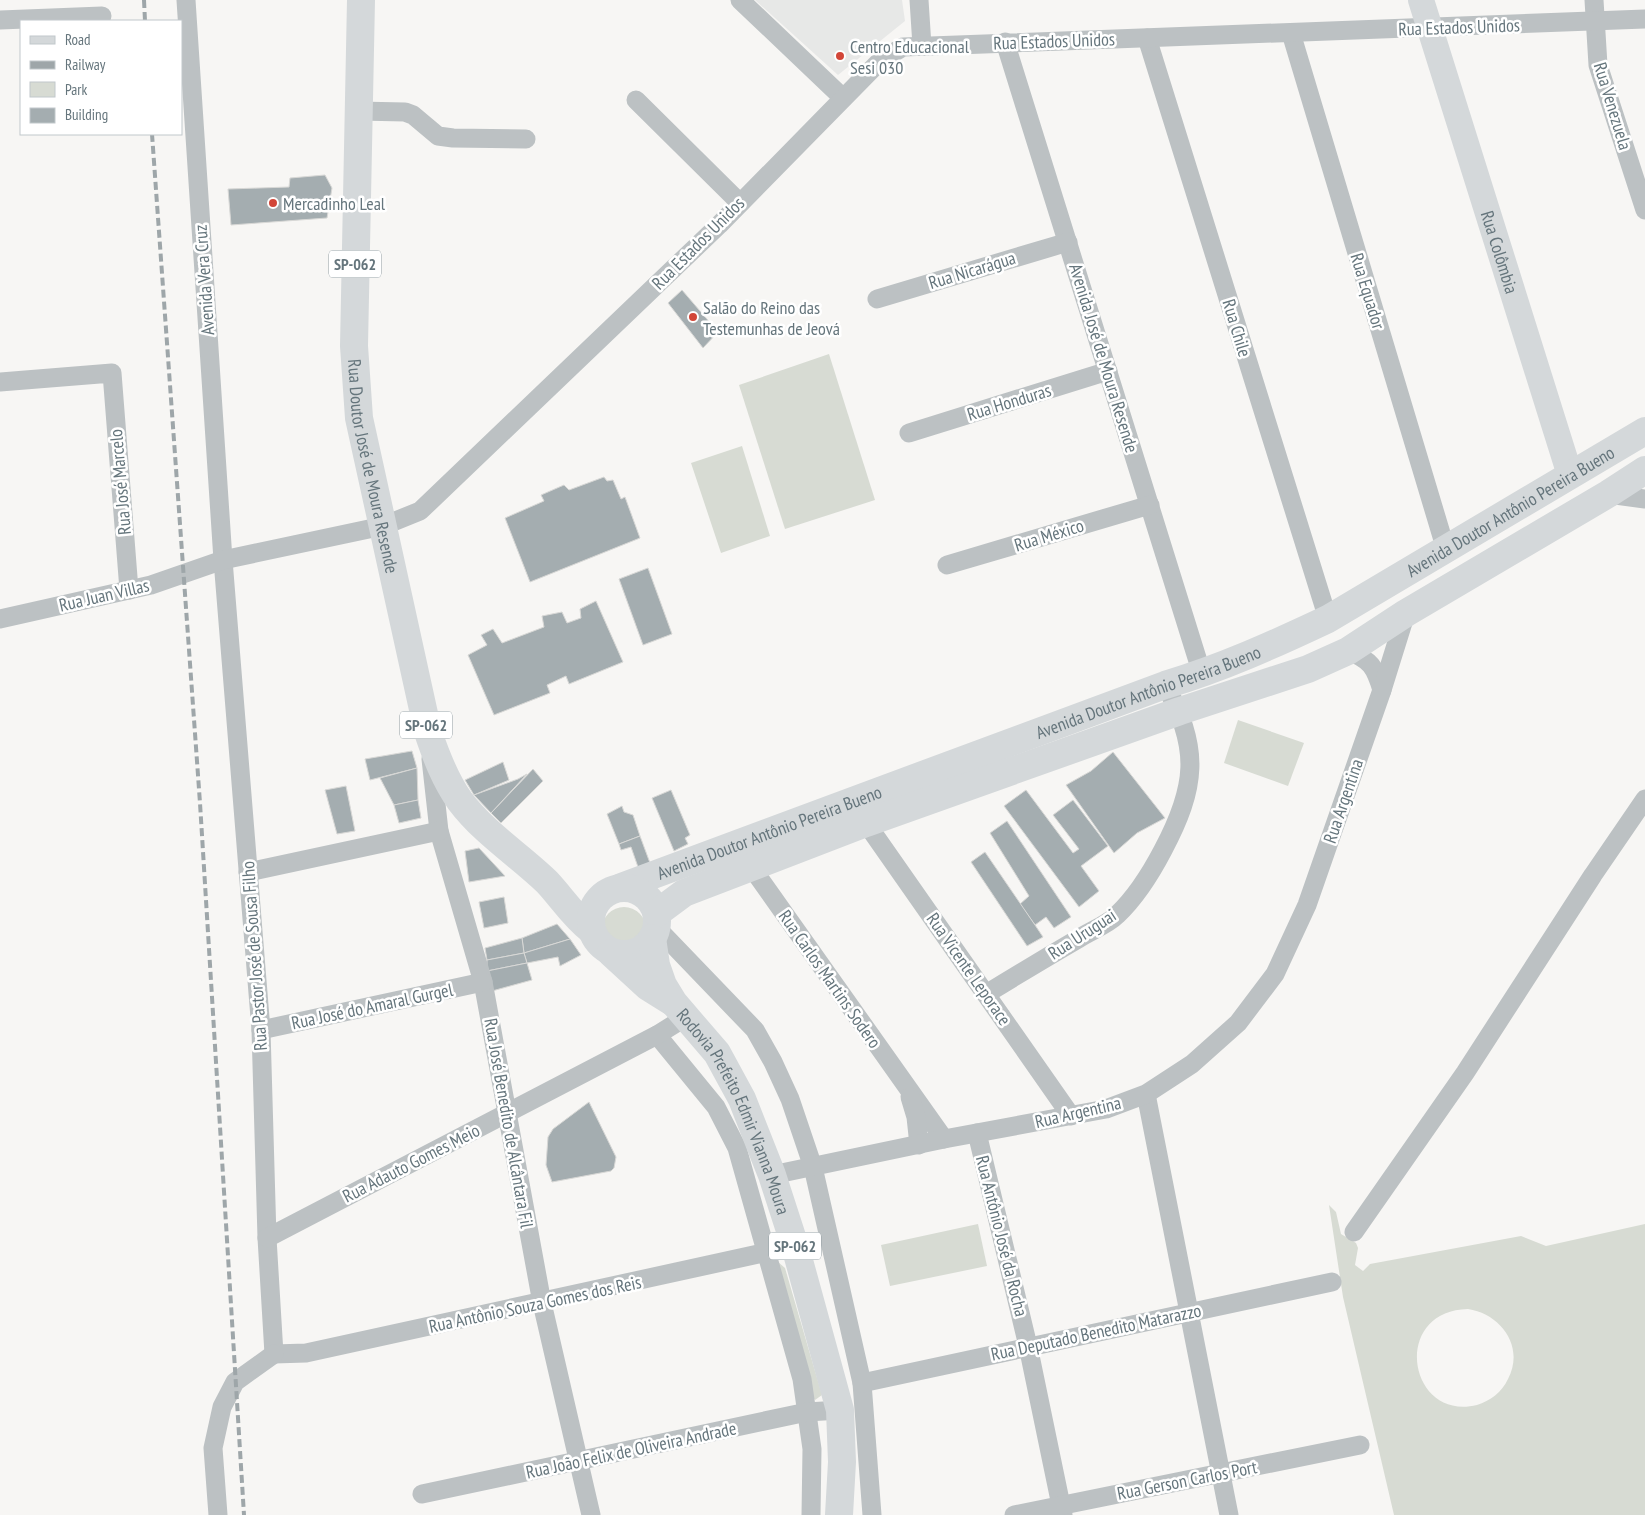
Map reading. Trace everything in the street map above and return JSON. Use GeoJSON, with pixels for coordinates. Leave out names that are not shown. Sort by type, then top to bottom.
{"type":"FeatureCollection","features":[{"type":"Feature","properties":{"kind":"main road","name":"Rua Doutor José de Moura Resende"},"geometry":{"type":"LineString","coordinates":[[361,0],[354,346],[359,418],[428,732],[442,771],[461,802],[484,826],[547,883],[578,919],[591,930]]}},
{"type":"Feature","properties":{"kind":"main road","name":"Avenida Doutor Antônio Pereira Bueno"},"geometry":{"type":"LineString","coordinates":[[610,892],[1166,685],[1202,674],[1328,619],[1645,431]]}},
{"type":"Feature","properties":{"kind":"main road","name":"Avenida Doutor Antônio Pereira Bueno"},"geometry":{"type":"LineString","coordinates":[[655,926],[684,893],[866,823],[1180,711],[1308,669],[1348,651],[1406,613],[1593,503],[1645,470]]}},
{"type":"Feature","properties":{"kind":"main road"},"geometry":{"type":"LineString","coordinates":[[1569,475],[1596,482],[1593,503],[1560,502],[1569,475]]}},
{"type":"Feature","properties":{"kind":"main road","name":"Rua Doutor José de Moura Resende"},"geometry":{"type":"LineString","coordinates":[[547,883],[582,898],[610,892]]}},
{"type":"Feature","properties":{"kind":"main road","name":"SP-062"},"geometry":{"type":"LineString","coordinates":[[610,892],[636,889],[650,900],[655,926]]}},
{"type":"Feature","properties":{"kind":"main road"},"geometry":{"type":"LineString","coordinates":[[591,930],[590,920],[593,908],[610,892]]}},
{"type":"Feature","properties":{"kind":"main road"},"geometry":{"type":"LineString","coordinates":[[611,953],[628,955],[644,948],[655,926]]}},
{"type":"Feature","properties":{"kind":"main road","name":"Rodovia Prefeito Edmir Vianna Moura"},"geometry":{"type":"LineString","coordinates":[[655,926],[656,965],[663,985],[680,1010],[717,1053],[742,1099],[772,1175],[795,1246],[840,1410],[842,1462],[839,1515]]}},
{"type":"Feature","properties":{"kind":"main road","name":"SP-062"},"geometry":{"type":"LineString","coordinates":[[591,930],[597,942],[611,953]]}},
{"type":"Feature","properties":{"kind":"main road","name":"Rodovia Prefeito Edmir Vianna Moura"},"geometry":{"type":"LineString","coordinates":[[611,953],[648,987],[680,1010]]}},
{"type":"Feature","properties":{"kind":"street","name":"Avenida Vera Cruz"},"geometry":{"type":"LineString","coordinates":[[186,0],[215,563]]}},
{"type":"Feature","properties":{"kind":"street"},"geometry":{"type":"LineString","coordinates":[[740,0],[844,98]]}},
{"type":"Feature","properties":{"kind":"street"},"geometry":{"type":"LineString","coordinates":[[919,0],[922,46]]}},
{"type":"Feature","properties":{"kind":"street","name":"Rua Colômbia"},"geometry":{"type":"LineString","coordinates":[[1421,0],[1569,475]]}},
{"type":"Feature","properties":{"kind":"street","name":"Rua Venezuela"},"geometry":{"type":"LineString","coordinates":[[1594,0],[1598,65],[1645,210]]}},
{"type":"Feature","properties":{"kind":"street"},"geometry":{"type":"LineString","coordinates":[[0,20],[102,16]]}},
{"type":"Feature","properties":{"kind":"street","name":"Rua Estados Unidos"},"geometry":{"type":"LineString","coordinates":[[215,563],[383,526],[420,511],[740,203],[881,60],[903,47],[1645,19]]}},
{"type":"Feature","properties":{"kind":"street","name":"Rua Equador"},"geometry":{"type":"LineString","coordinates":[[1291,33],[1446,550]]}},
{"type":"Feature","properties":{"kind":"street","name":"Rua Chile"},"geometry":{"type":"LineString","coordinates":[[1147,38],[1328,619]]}},
{"type":"Feature","properties":{"kind":"street","name":"Avenida José de Moura Resende"},"geometry":{"type":"LineString","coordinates":[[1005,42],[1202,674]]}},
{"type":"Feature","properties":{"kind":"street"},"geometry":{"type":"LineString","coordinates":[[636,100],[740,203]]}},
{"type":"Feature","properties":{"kind":"street"},"geometry":{"type":"LineString","coordinates":[[358,111],[405,112],[413,115],[438,136],[526,139]]}},
{"type":"Feature","properties":{"kind":"street","name":"Rua Nicarágua"},"geometry":{"type":"LineString","coordinates":[[877,299],[1068,242]]}},
{"type":"Feature","properties":{"kind":"street","name":"Rua Honduras"},"geometry":{"type":"LineString","coordinates":[[909,433],[1108,372]]}},
{"type":"Feature","properties":{"kind":"street","name":"Rua José Marcelo"},"geometry":{"type":"LineString","coordinates":[[0,382],[112,373],[129,590]]}},
{"type":"Feature","properties":{"kind":"street"},"geometry":{"type":"LineString","coordinates":[[1593,503],[1645,499]]}},
{"type":"Feature","properties":{"kind":"street","name":"Rua México"},"geometry":{"type":"LineString","coordinates":[[947,565],[1150,505]]}},
{"type":"Feature","properties":{"kind":"street","name":"Rua Juan Villas"},"geometry":{"type":"LineString","coordinates":[[0,619],[150,585],[215,563]]}},
{"type":"Feature","properties":{"kind":"street","name":"Rua Pastor José de Sousa Filho"},"geometry":{"type":"LineString","coordinates":[[215,563],[248,872],[261,1030],[267,1238],[274,1354]]}},
{"type":"Feature","properties":{"kind":"street","name":"Rua Argentina"},"geometry":{"type":"LineString","coordinates":[[772,1175],[814,1168],[944,1139],[1106,1109],[1146,1094],[1192,1064],[1238,1023],[1275,974],[1307,905],[1382,690],[1406,613]]}},
{"type":"Feature","properties":{"kind":"street"},"geometry":{"type":"LineString","coordinates":[[1348,651],[1364,658],[1376,670],[1382,690]]}},
{"type":"Feature","properties":{"kind":"street","name":"Rua Uruguai"},"geometry":{"type":"LineString","coordinates":[[986,994],[1116,916],[1150,875],[1178,821],[1188,791],[1190,772],[1188,738],[1180,711],[1166,685]]}},
{"type":"Feature","properties":{"kind":"street","name":"Rua José Benedito de Alcântara Fil"},"geometry":{"type":"LineString","coordinates":[[428,732],[439,831],[483,982],[542,1303],[591,1515]]}},
{"type":"Feature","properties":{"kind":"street"},"geometry":{"type":"LineString","coordinates":[[1354,1232],[1465,1073],[1593,874],[1645,799]]}},
{"type":"Feature","properties":{"kind":"street","name":"Rua Vicente Leporace"},"geometry":{"type":"LineString","coordinates":[[866,823],[1071,1116]]}},
{"type":"Feature","properties":{"kind":"street"},"geometry":{"type":"LineString","coordinates":[[248,872],[439,831]]}},
{"type":"Feature","properties":{"kind":"street","name":"Rua Carlos Martins Sodero"},"geometry":{"type":"LineString","coordinates":[[752,868],[908,1091],[944,1139]]}},
{"type":"Feature","properties":{"kind":"street"},"geometry":{"type":"LineString","coordinates":[[655,926],[755,1030],[774,1062],[790,1099],[814,1168],[862,1383],[872,1515]]}},
{"type":"Feature","properties":{"kind":"street","name":"Rua José do Amaral Gurgel"},"geometry":{"type":"LineString","coordinates":[[261,1030],[483,982]]}},
{"type":"Feature","properties":{"kind":"street","name":"Rua Adauto Gomes Meio"},"geometry":{"type":"LineString","coordinates":[[267,1238],[657,1035],[680,1010]]}},
{"type":"Feature","properties":{"kind":"street"},"geometry":{"type":"LineString","coordinates":[[657,1035],[716,1107],[737,1148],[768,1252],[802,1379],[812,1449],[811,1515]]}},
{"type":"Feature","properties":{"kind":"street","name":"Rua Carlos Martins Sodero"},"geometry":{"type":"LineString","coordinates":[[908,1091],[916,1117],[919,1146]]}},
{"type":"Feature","properties":{"kind":"street"},"geometry":{"type":"LineString","coordinates":[[1146,1094],[1229,1515]]}},
{"type":"Feature","properties":{"kind":"street","name":"Rua Antônio José da Rocha"},"geometry":{"type":"LineString","coordinates":[[977,1133],[1028,1346],[1062,1510]]}},
{"type":"Feature","properties":{"kind":"street","name":"Rua Antônio Souza Gomes dos Reis"},"geometry":{"type":"LineString","coordinates":[[274,1354],[306,1353],[542,1303],[795,1246]]}},
{"type":"Feature","properties":{"kind":"street","name":"Rua Deputado Benedito Matarazzo"},"geometry":{"type":"LineString","coordinates":[[862,1383],[1332,1282]]}},
{"type":"Feature","properties":{"kind":"street"},"geometry":{"type":"LineString","coordinates":[[218,1515],[213,1448],[222,1407],[235,1382],[274,1354]]}},
{"type":"Feature","properties":{"kind":"street","name":"Rua João Felix de Oliveira Andrade"},"geometry":{"type":"LineString","coordinates":[[422,1494],[580,1462],[806,1412],[840,1410]]}},
{"type":"Feature","properties":{"kind":"street","name":"Rua Gerson Carlos Port"},"geometry":{"type":"LineString","coordinates":[[1014,1515],[1062,1510],[1220,1473],[1360,1445]]}},
{"type":"Feature","properties":{"kind":"shaded area","name":"Centro Educacional Sesi 030"},"geometry":{"type":"Polygon","coordinates":[[[755,0],[902,0],[905,21],[838,75],[755,0]]]}},
{"type":"Feature","properties":{"kind":"green space"},"geometry":{"type":"Polygon","coordinates":[[[829,354],[875,500],[785,529],[739,385],[829,354]]]}},
{"type":"Feature","properties":{"kind":"green space"},"geometry":{"type":"Polygon","coordinates":[[[742,446],[770,536],[721,553],[691,463],[742,446]]]}},
{"type":"Feature","properties":{"kind":"green space"},"geometry":{"type":"Polygon","coordinates":[[[1238,720],[1304,743],[1288,786],[1224,763],[1238,720]]]}},
{"type":"Feature","properties":{"kind":"green space"},"geometry":{"type":"Polygon","coordinates":[[[624,907],[636,911],[642,917],[646,929],[642,941],[636,947],[624,951],[612,947],[606,941],[602,929],[606,917],[612,911],[624,907]]]}},
{"type":"Feature","properties":{"kind":"green space"},"geometry":{"type":"Polygon","coordinates":[[[1329,1205],[1336,1212],[1341,1234],[1356,1243],[1358,1248],[1355,1265],[1363,1271],[1370,1264],[1521,1236],[1546,1246],[1645,1224],[1645,1515],[1394,1515],[1343,1297],[1329,1205]],[[1468,1309],[1443,1314],[1427,1327],[1418,1345],[1417,1364],[1423,1383],[1436,1397],[1454,1406],[1477,1405],[1491,1398],[1505,1384],[1513,1367],[1514,1355],[1512,1344],[1507,1334],[1500,1325],[1480,1312],[1468,1309]]]}},
{"type":"Feature","properties":{"kind":"green space"},"geometry":{"type":"Polygon","coordinates":[[[978,1224],[987,1266],[890,1286],[881,1245],[978,1224]]]}},
{"type":"Feature","properties":{"kind":"green space"},"geometry":{"type":"Polygon","coordinates":[[[778,1262],[785,1268],[822,1395],[815,1400],[811,1395],[778,1262]]]}},
{"type":"Feature","properties":{"kind":"building"},"geometry":{"type":"Polygon","coordinates":[[[325,175],[332,188],[327,218],[231,225],[228,189],[289,187],[290,178],[325,175]]]}},
{"type":"Feature","properties":{"kind":"building","name":"Salão do Reino das Testemunhas de Jeová"},"geometry":{"type":"Polygon","coordinates":[[[682,290],[718,332],[703,348],[668,303],[682,290]]]}},
{"type":"Feature","properties":{"kind":"building"},"geometry":{"type":"Polygon","coordinates":[[[604,477],[607,481],[613,480],[621,499],[625,497],[640,538],[530,582],[505,518],[544,501],[541,495],[564,485],[569,490],[604,477]]]}},
{"type":"Feature","properties":{"kind":"building"},"geometry":{"type":"Polygon","coordinates":[[[648,568],[672,634],[643,645],[619,579],[648,568]]]}},
{"type":"Feature","properties":{"kind":"building"},"geometry":{"type":"Polygon","coordinates":[[[596,601],[623,662],[569,684],[566,676],[547,685],[550,693],[494,715],[468,655],[487,645],[481,635],[493,629],[502,643],[544,627],[542,616],[562,612],[567,623],[581,618],[580,609],[596,601]]]}},
{"type":"Feature","properties":{"kind":"building"},"geometry":{"type":"Polygon","coordinates":[[[412,751],[417,768],[370,780],[365,759],[412,751]]]}},
{"type":"Feature","properties":{"kind":"building"},"geometry":{"type":"Polygon","coordinates":[[[1113,752],[1165,818],[1137,833],[1114,853],[1066,785],[1091,771],[1113,752]]]}},
{"type":"Feature","properties":{"kind":"building"},"geometry":{"type":"Polygon","coordinates":[[[503,762],[509,780],[474,795],[465,780],[503,762]]]}},
{"type":"Feature","properties":{"kind":"building"},"geometry":{"type":"Polygon","coordinates":[[[417,768],[418,800],[394,805],[380,778],[417,768]]]}},
{"type":"Feature","properties":{"kind":"building"},"geometry":{"type":"Polygon","coordinates":[[[533,769],[543,781],[501,823],[491,813],[533,769]]]}},
{"type":"Feature","properties":{"kind":"building"},"geometry":{"type":"Polygon","coordinates":[[[527,774],[491,813],[474,795],[518,779],[527,774]]]}},
{"type":"Feature","properties":{"kind":"building"},"geometry":{"type":"Polygon","coordinates":[[[346,786],[355,831],[337,834],[325,790],[346,786]]]}},
{"type":"Feature","properties":{"kind":"building"},"geometry":{"type":"Polygon","coordinates":[[[671,790],[690,835],[685,838],[688,844],[674,851],[652,798],[671,790]]]}},
{"type":"Feature","properties":{"kind":"building"},"geometry":{"type":"Polygon","coordinates":[[[1026,790],[1073,853],[1079,849],[1053,815],[1073,800],[1108,846],[1081,866],[1099,891],[1079,907],[1004,806],[1026,790]]]}},
{"type":"Feature","properties":{"kind":"building"},"geometry":{"type":"Polygon","coordinates":[[[418,800],[421,818],[399,823],[394,805],[418,800]]]}},
{"type":"Feature","properties":{"kind":"building"},"geometry":{"type":"Polygon","coordinates":[[[622,806],[624,812],[633,815],[640,836],[619,844],[607,814],[622,806]]]}},
{"type":"Feature","properties":{"kind":"building"},"geometry":{"type":"Polygon","coordinates":[[[1007,821],[1071,917],[1054,928],[1046,917],[1035,925],[1020,904],[1029,896],[990,833],[1007,821]]]}},
{"type":"Feature","properties":{"kind":"building"},"geometry":{"type":"Polygon","coordinates":[[[640,836],[650,863],[638,867],[631,847],[621,850],[619,844],[640,836]]]}},
{"type":"Feature","properties":{"kind":"building"},"geometry":{"type":"Polygon","coordinates":[[[479,848],[505,876],[469,882],[465,851],[479,848]]]}},
{"type":"Feature","properties":{"kind":"building"},"geometry":{"type":"Polygon","coordinates":[[[985,852],[1043,937],[1027,946],[971,862],[985,852]]]}},
{"type":"Feature","properties":{"kind":"building"},"geometry":{"type":"Polygon","coordinates":[[[504,897],[508,923],[484,928],[479,902],[504,897]]]}},
{"type":"Feature","properties":{"kind":"building"},"geometry":{"type":"Polygon","coordinates":[[[557,924],[570,939],[524,953],[522,938],[557,924]]]}},
{"type":"Feature","properties":{"kind":"building"},"geometry":{"type":"Polygon","coordinates":[[[522,938],[524,953],[487,960],[485,948],[522,938]]]}},
{"type":"Feature","properties":{"kind":"building"},"geometry":{"type":"Polygon","coordinates":[[[570,939],[581,955],[560,966],[558,957],[527,963],[524,953],[570,939]]]}},
{"type":"Feature","properties":{"kind":"building"},"geometry":{"type":"Polygon","coordinates":[[[524,953],[527,963],[487,971],[487,960],[524,953]]]}},
{"type":"Feature","properties":{"kind":"building"},"geometry":{"type":"Polygon","coordinates":[[[527,963],[532,980],[492,991],[487,971],[527,963]]]}},
{"type":"Feature","properties":{"kind":"building"},"geometry":{"type":"Polygon","coordinates":[[[589,1102],[616,1157],[614,1168],[611,1171],[552,1182],[546,1165],[548,1137],[553,1129],[589,1102]]]}},
{"type":"Feature","properties":{"kind":"railway"},"geometry":{"type":"LineString","coordinates":[[144,0],[145,20]]}},
{"type":"Feature","properties":{"kind":"railway"},"geometry":{"type":"LineString","coordinates":[[152,135],[200,803],[244,1515]]}},
{"type":"Feature","properties":{"kind":"place","name":"Centro Educacional Sesi 030"},"geometry":{"type":"Point","coordinates":[840,56]}},
{"type":"Feature","properties":{"kind":"place","name":"Mercadinho Leal"},"geometry":{"type":"Point","coordinates":[273,203]}},
{"type":"Feature","properties":{"kind":"place","name":"Salão do Reino das Testemunhas de Jeová"},"geometry":{"type":"Point","coordinates":[693,317]}}]}
